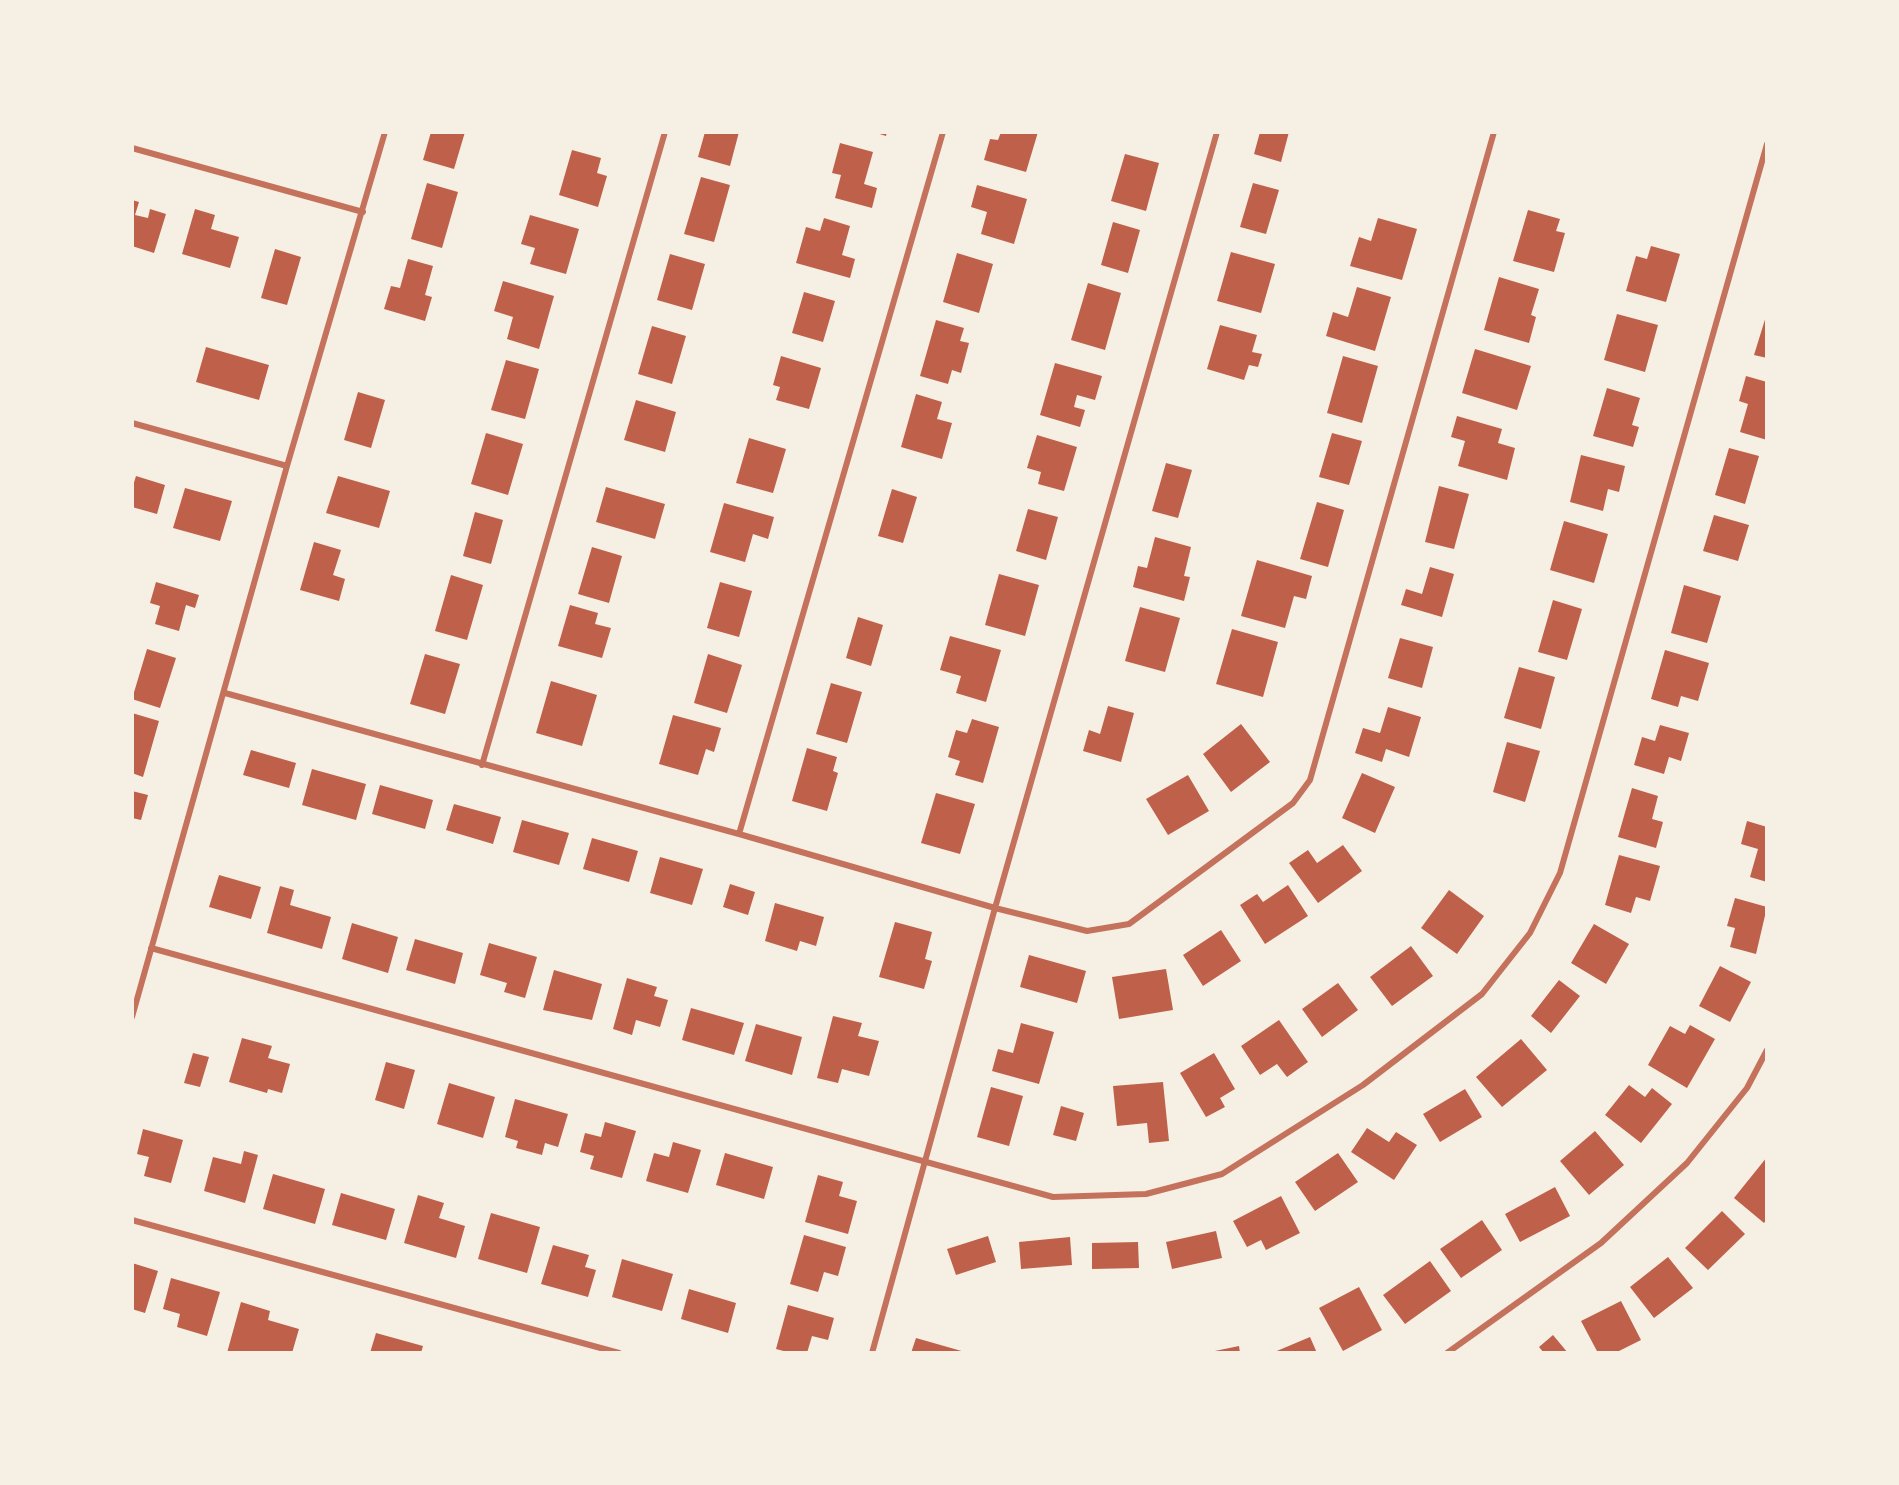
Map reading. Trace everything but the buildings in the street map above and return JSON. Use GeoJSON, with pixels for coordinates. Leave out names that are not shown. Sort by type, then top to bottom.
{"type":"FeatureCollection","features":[{"type":"Feature","properties":{"kind":"street"},"geometry":{"type":"LineString","coordinates":[[132,1017],[288,466],[386,132]]}},
{"type":"Feature","properties":{"kind":"street"},"geometry":{"type":"LineString","coordinates":[[482,765],[665,132]]}},
{"type":"Feature","properties":{"kind":"street"},"geometry":{"type":"LineString","coordinates":[[739,834],[943,132]]}},
{"type":"Feature","properties":{"kind":"street"},"geometry":{"type":"LineString","coordinates":[[872,1353],[995,908],[1217,132]]}},
{"type":"Feature","properties":{"kind":"street"},"geometry":{"type":"LineString","coordinates":[[225,693],[739,834],[995,908],[1087,931],[1129,924],[1293,803],[1310,780],[1494,132]]}},
{"type":"Feature","properties":{"kind":"street"},"geometry":{"type":"LineString","coordinates":[[151,948],[1053,1197],[1146,1194],[1222,1174],[1363,1085],[1482,994],[1530,933],[1560,873],[1767,144]]}},
{"type":"Feature","properties":{"kind":"street"},"geometry":{"type":"LineString","coordinates":[[132,148],[363,212]]}},
{"type":"Feature","properties":{"kind":"street"},"geometry":{"type":"LineString","coordinates":[[132,423],[288,466]]}},
{"type":"Feature","properties":{"kind":"street"},"geometry":{"type":"LineString","coordinates":[[1447,1353],[1601,1243],[1687,1163],[1747,1088],[1767,1050]]}},
{"type":"Feature","properties":{"kind":"street"},"geometry":{"type":"LineString","coordinates":[[132,1220],[619,1353]]}}]}
